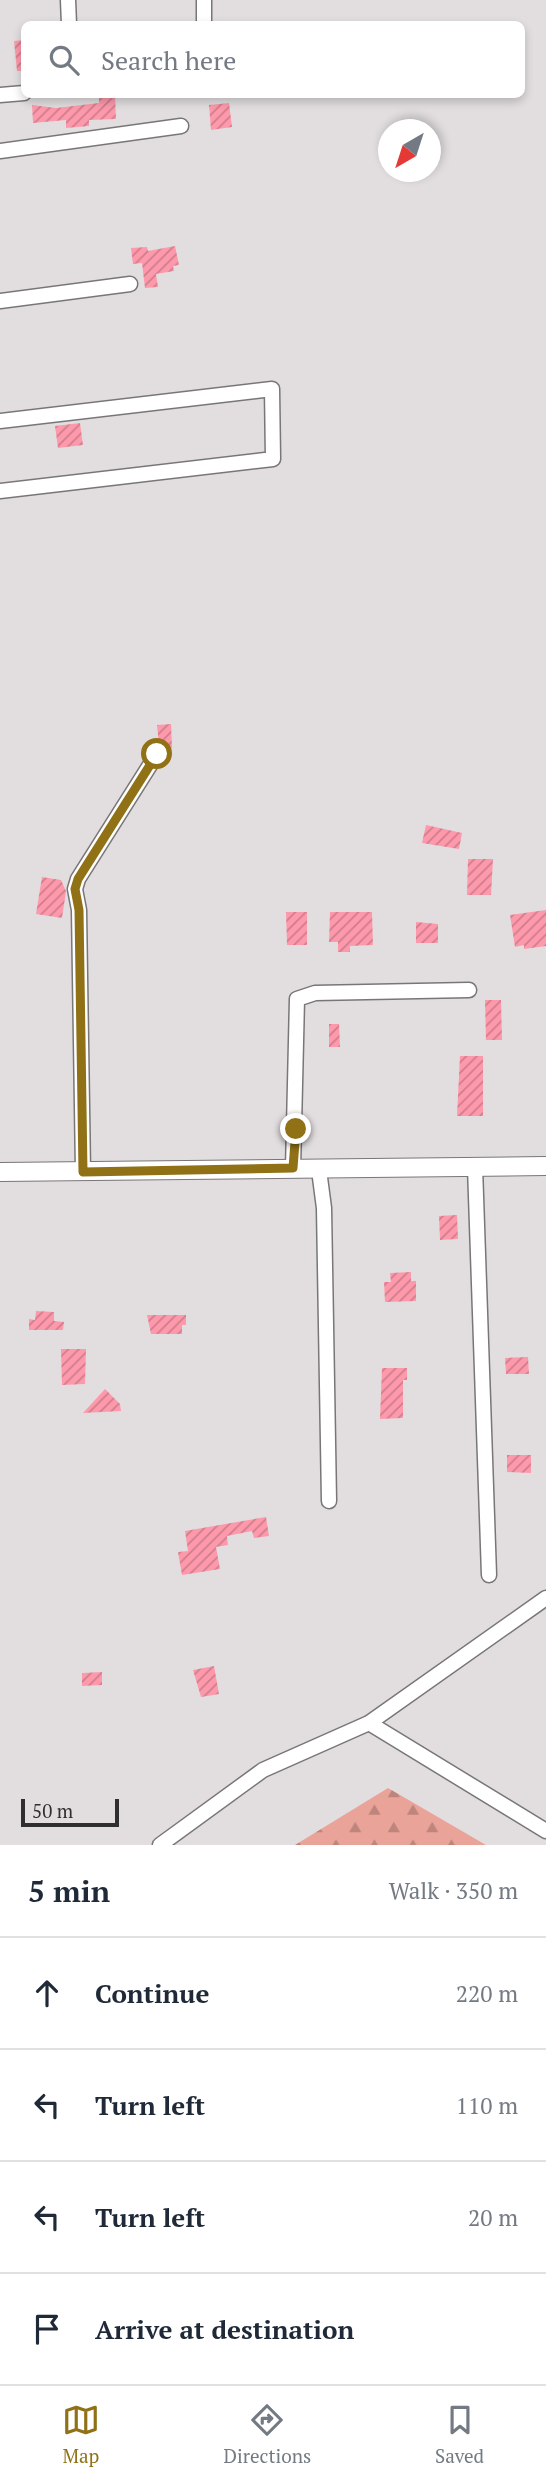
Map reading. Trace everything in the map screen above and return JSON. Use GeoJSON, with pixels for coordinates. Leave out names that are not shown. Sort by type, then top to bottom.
{"type":"FeatureCollection","features":[{"type":"Feature","properties":{"kind":"main road"},"geometry":{"type":"LineString","coordinates":[[0,1172],[546,1166]]}},
{"type":"Feature","properties":{"kind":"street"},"geometry":{"type":"LineString","coordinates":[[68,0],[69,21]]}},
{"type":"Feature","properties":{"kind":"street"},"geometry":{"type":"LineString","coordinates":[[204,0],[204,21]]}},
{"type":"Feature","properties":{"kind":"street"},"geometry":{"type":"LineString","coordinates":[[0,95],[21,93]]}},
{"type":"Feature","properties":{"kind":"street"},"geometry":{"type":"LineString","coordinates":[[0,151],[181,126]]}},
{"type":"Feature","properties":{"kind":"street"},"geometry":{"type":"LineString","coordinates":[[0,301],[131,284]]}},
{"type":"Feature","properties":{"kind":"street"},"geometry":{"type":"LineString","coordinates":[[0,421],[272,388],[273,459],[0,491]]}},
{"type":"Feature","properties":{"kind":"street"},"geometry":{"type":"LineString","coordinates":[[83,1172],[79,910],[75,889],[105,831],[157,754]]}},
{"type":"Feature","properties":{"kind":"street"},"geometry":{"type":"LineString","coordinates":[[293,1168],[297,999],[315,993],[469,990]]}},
{"type":"Feature","properties":{"kind":"street"},"geometry":{"type":"LineString","coordinates":[[475,1167],[489,1575]]}},
{"type":"Feature","properties":{"kind":"street"},"geometry":{"type":"LineString","coordinates":[[319,1170],[324,1208],[329,1501]]}},
{"type":"Feature","properties":{"kind":"street"},"geometry":{"type":"LineString","coordinates":[[160,1845],[263,1770],[369,1723],[546,1598]]}},
{"type":"Feature","properties":{"kind":"street"},"geometry":{"type":"LineString","coordinates":[[369,1723],[546,1831]]}},
{"type":"Feature","properties":{"kind":"green space"},"geometry":{"type":"Polygon","coordinates":[[[388,1788],[486,1845],[295,1845],[388,1788]]]}},
{"type":"Feature","properties":{"kind":"building"},"geometry":{"type":"Polygon","coordinates":[[[21,40],[21,71],[17,71],[14,41],[21,40]]]}},
{"type":"Feature","properties":{"kind":"building"},"geometry":{"type":"Polygon","coordinates":[[[99,98],[115,98],[116,119],[89,120],[89,126],[66,128],[66,120],[33,123],[32,105],[56,108],[99,103],[99,98]]]}},
{"type":"Feature","properties":{"kind":"building"},"geometry":{"type":"Polygon","coordinates":[[[229,103],[232,127],[211,130],[209,105],[229,103]]]}},
{"type":"Feature","properties":{"kind":"building"},"geometry":{"type":"Polygon","coordinates":[[[175,246],[179,265],[173,266],[174,271],[156,274],[158,287],[145,288],[142,263],[133,264],[131,248],[147,247],[148,251],[175,246]]]}},
{"type":"Feature","properties":{"kind":"building"},"geometry":{"type":"Polygon","coordinates":[[[80,423],[83,445],[58,448],[55,426],[80,423]]]}},
{"type":"Feature","properties":{"kind":"building"},"geometry":{"type":"Polygon","coordinates":[[[171,724],[172,748],[165,749],[159,745],[157,725],[171,724]]]}},
{"type":"Feature","properties":{"kind":"building"},"geometry":{"type":"Polygon","coordinates":[[[426,825],[462,833],[459,849],[422,843],[426,825]]]}},
{"type":"Feature","properties":{"kind":"building"},"geometry":{"type":"Polygon","coordinates":[[[468,859],[493,859],[491,895],[467,895],[468,859]]]}},
{"type":"Feature","properties":{"kind":"building"},"geometry":{"type":"Polygon","coordinates":[[[42,877],[61,880],[66,891],[62,918],[36,914],[42,877]]]}},
{"type":"Feature","properties":{"kind":"building"},"geometry":{"type":"Polygon","coordinates":[[[546,910],[546,946],[524,949],[524,945],[515,947],[510,915],[546,910]]]}},
{"type":"Feature","properties":{"kind":"building"},"geometry":{"type":"Polygon","coordinates":[[[286,912],[307,912],[307,945],[287,945],[286,912]]]}},
{"type":"Feature","properties":{"kind":"building"},"geometry":{"type":"Polygon","coordinates":[[[330,912],[372,912],[373,945],[350,946],[350,952],[338,952],[338,942],[329,942],[330,912]]]}},
{"type":"Feature","properties":{"kind":"building"},"geometry":{"type":"Polygon","coordinates":[[[416,922],[438,924],[438,943],[416,943],[416,922]]]}},
{"type":"Feature","properties":{"kind":"building"},"geometry":{"type":"Polygon","coordinates":[[[485,1000],[501,1000],[502,1040],[486,1040],[485,1000]]]}},
{"type":"Feature","properties":{"kind":"building"},"geometry":{"type":"Polygon","coordinates":[[[329,1024],[339,1024],[340,1047],[329,1047],[329,1024]]]}},
{"type":"Feature","properties":{"kind":"building"},"geometry":{"type":"Polygon","coordinates":[[[460,1056],[483,1056],[483,1116],[457,1116],[460,1056]]]}},
{"type":"Feature","properties":{"kind":"building"},"geometry":{"type":"Polygon","coordinates":[[[457,1215],[458,1239],[440,1240],[439,1216],[457,1215]]]}},
{"type":"Feature","properties":{"kind":"building"},"geometry":{"type":"Polygon","coordinates":[[[411,1272],[411,1281],[416,1281],[416,1301],[385,1302],[384,1282],[391,1282],[390,1273],[411,1272]]]}},
{"type":"Feature","properties":{"kind":"building"},"geometry":{"type":"Polygon","coordinates":[[[36,1311],[54,1312],[54,1321],[64,1322],[63,1330],[29,1330],[29,1319],[35,1320],[36,1311]]]}},
{"type":"Feature","properties":{"kind":"building"},"geometry":{"type":"Polygon","coordinates":[[[147,1315],[186,1315],[186,1325],[182,1325],[182,1334],[151,1334],[147,1315]]]}},
{"type":"Feature","properties":{"kind":"building"},"geometry":{"type":"Polygon","coordinates":[[[61,1349],[86,1349],[85,1384],[62,1385],[61,1349]]]}},
{"type":"Feature","properties":{"kind":"building"},"geometry":{"type":"Polygon","coordinates":[[[528,1357],[529,1374],[506,1374],[505,1358],[528,1357]]]}},
{"type":"Feature","properties":{"kind":"building"},"geometry":{"type":"Polygon","coordinates":[[[382,1368],[407,1368],[407,1380],[403,1380],[403,1418],[380,1419],[382,1368]]]}},
{"type":"Feature","properties":{"kind":"building"},"geometry":{"type":"Polygon","coordinates":[[[105,1389],[120,1404],[121,1411],[83,1413],[105,1389]]]}},
{"type":"Feature","properties":{"kind":"building"},"geometry":{"type":"Polygon","coordinates":[[[507,1455],[531,1455],[531,1473],[507,1472],[507,1455]]]}},
{"type":"Feature","properties":{"kind":"building"},"geometry":{"type":"Polygon","coordinates":[[[266,1517],[269,1536],[254,1538],[252,1531],[227,1536],[228,1545],[216,1547],[220,1569],[182,1575],[178,1552],[188,1551],[185,1531],[266,1517]]]}},
{"type":"Feature","properties":{"kind":"building"},"geometry":{"type":"Polygon","coordinates":[[[214,1666],[219,1694],[201,1697],[193,1670],[214,1666]]]}},
{"type":"Feature","properties":{"kind":"building"},"geometry":{"type":"Polygon","coordinates":[[[102,1672],[102,1685],[82,1686],[82,1673],[102,1672]]]}},
{"type":"Feature","properties":{"kind":"route"},"geometry":{"type":"LineString","coordinates":[[157,754],[105,831],[75,889],[79,910],[83,1172],[293,1168],[296,1129]]}}]}
